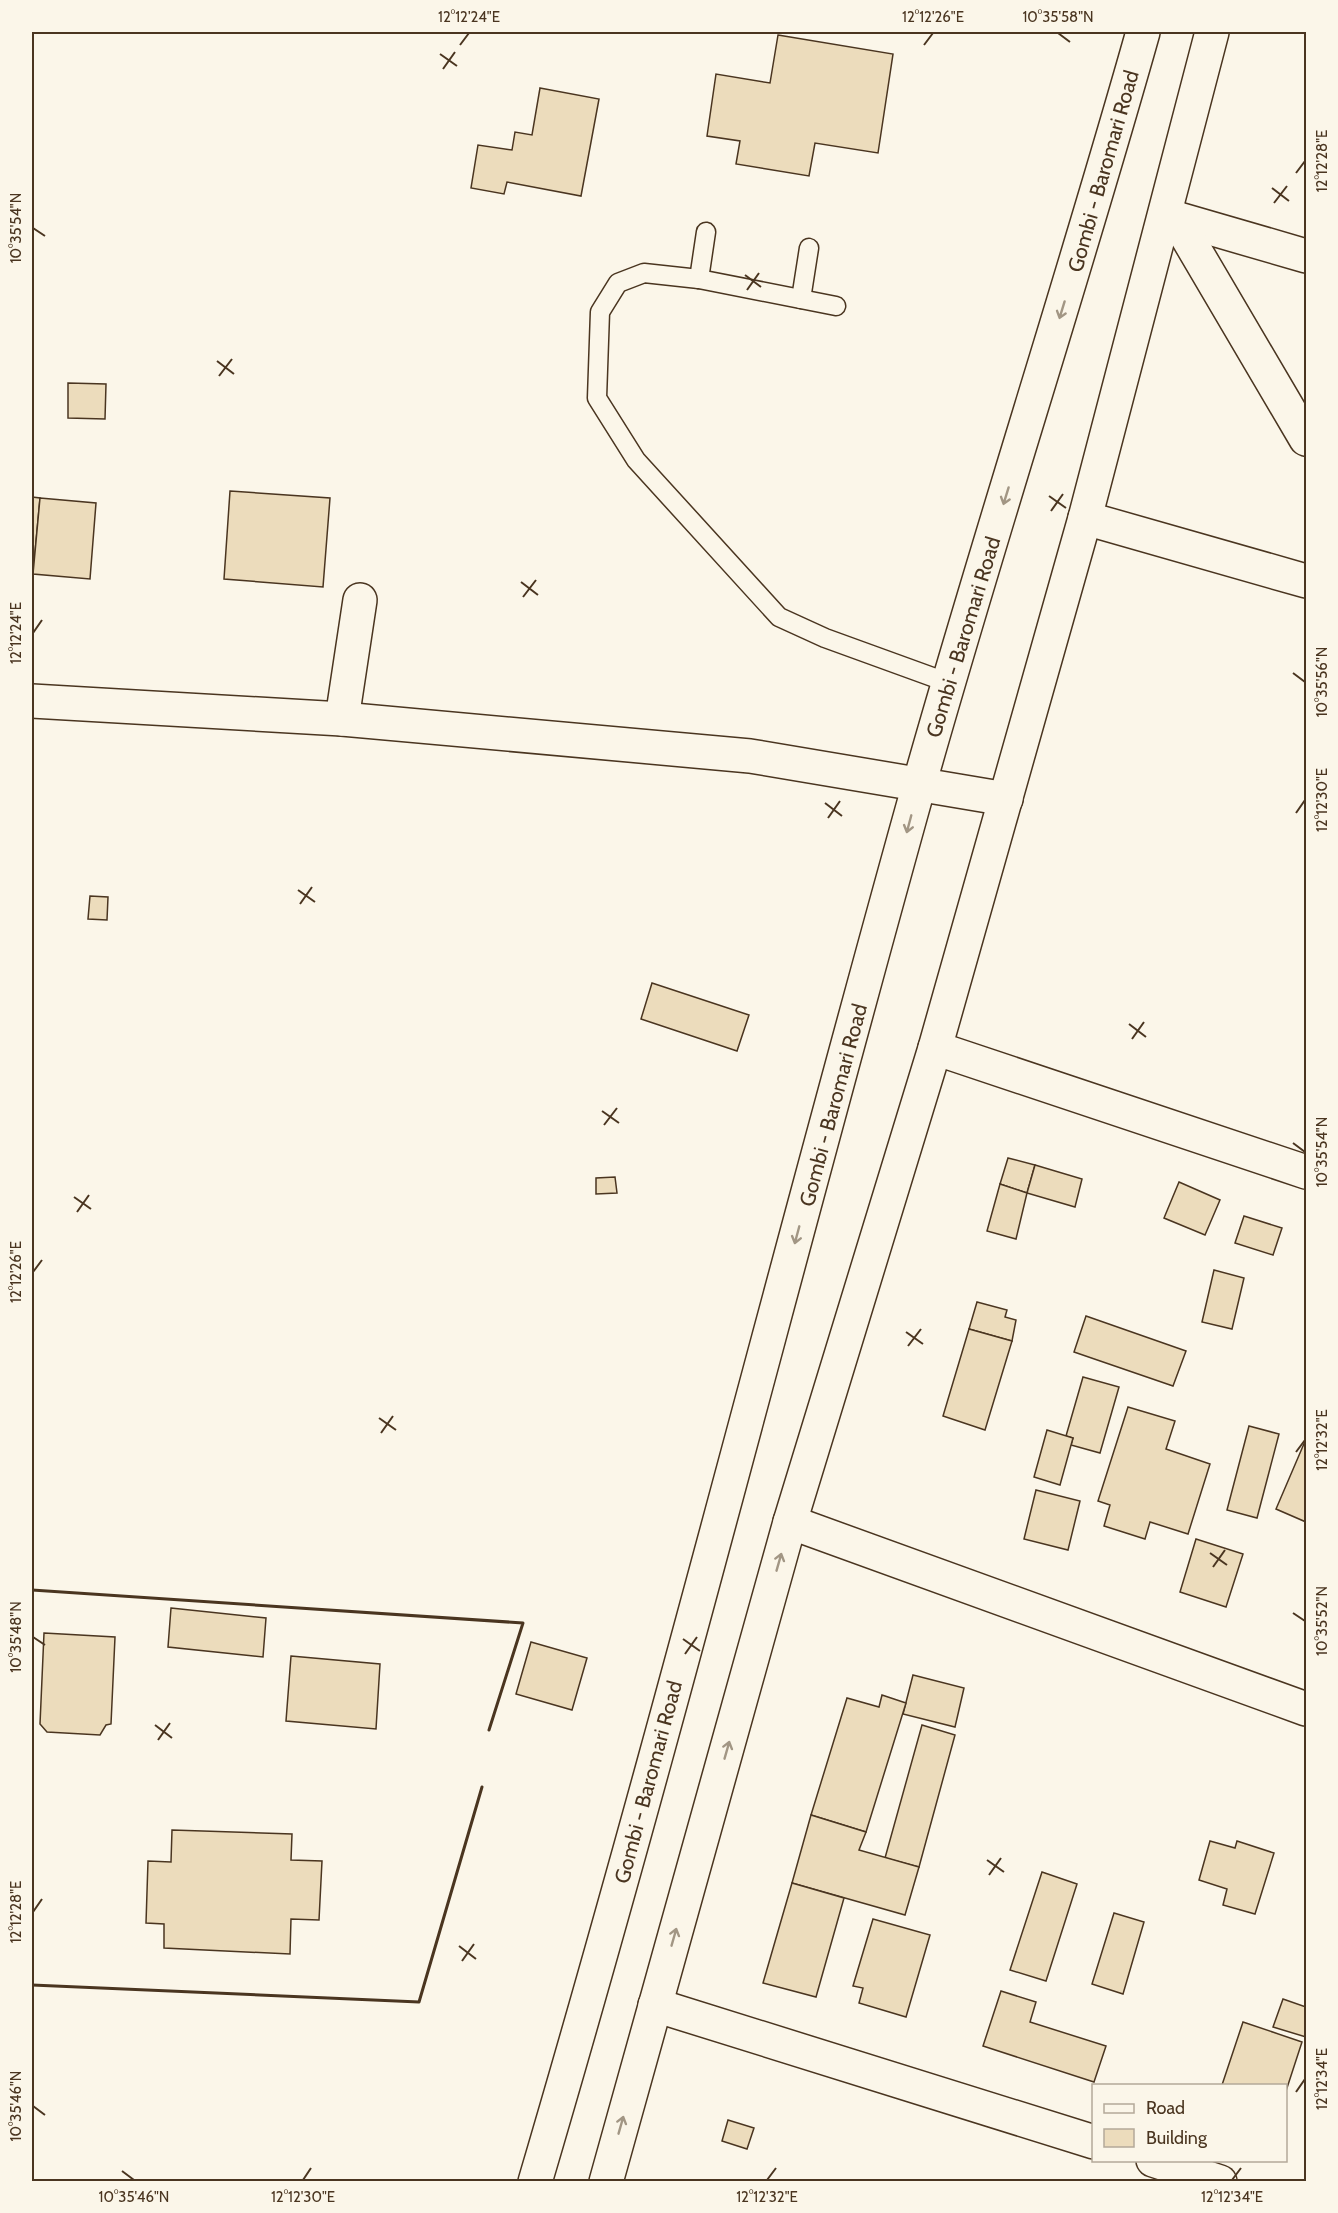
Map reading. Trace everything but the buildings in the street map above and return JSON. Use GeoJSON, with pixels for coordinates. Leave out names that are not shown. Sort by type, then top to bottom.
{"type":"FeatureCollection","features":[{"type":"Feature","properties":{"kind":"main road","name":"Gombi - Baromari Road"},"geometry":{"type":"LineString","coordinates":[[535,2181],[629,1853],[919,784],[1088,226],[1143,32]]}},
{"type":"Feature","properties":{"kind":"main road"},"geometry":{"type":"LineString","coordinates":[[606,2181],[790,1522],[935,1048],[1006,799],[1170,216],[1212,32]]}},
{"type":"Feature","properties":{"kind":"main road"},"geometry":{"type":"LineString","coordinates":[[1170,216],[1306,256]]}},
{"type":"Feature","properties":{"kind":"main road"},"geometry":{"type":"LineString","coordinates":[[1170,216],[1306,440]]}},
{"type":"Feature","properties":{"kind":"main road"},"geometry":{"type":"LineString","coordinates":[[1085,518],[1306,581]]}},
{"type":"Feature","properties":{"kind":"main road"},"geometry":{"type":"LineString","coordinates":[[342,719],[360,600]]}},
{"type":"Feature","properties":{"kind":"main road"},"geometry":{"type":"LineString","coordinates":[[32,701],[342,719],[750,756],[1006,799]]}},
{"type":"Feature","properties":{"kind":"main road"},"geometry":{"type":"LineString","coordinates":[[935,1048],[1306,1172]]}},
{"type":"Feature","properties":{"kind":"main road"},"geometry":{"type":"LineString","coordinates":[[790,1522],[1306,1709]]}},
{"type":"Feature","properties":{"kind":"main road"},"geometry":{"type":"LineString","coordinates":[[655,2005],[1092,2141]]}},
{"type":"Feature","properties":{"kind":"main road"},"geometry":{"type":"LineString","coordinates":[[1159,2162],[1220,2181]]}},
{"type":"Feature","properties":{"kind":"lane"},"geometry":{"type":"LineString","coordinates":[[699,279],[706,232]]}},
{"type":"Feature","properties":{"kind":"lane"},"geometry":{"type":"LineString","coordinates":[[801,299],[809,248]]}},
{"type":"Feature","properties":{"kind":"lane"},"geometry":{"type":"LineString","coordinates":[[836,306],[699,279],[644,273],[618,283],[600,312],[597,398],[636,460],[779,617],[825,638],[949,683]]}},
{"type":"Feature","properties":{"kind":"wall"},"geometry":{"type":"LineString","coordinates":[[32,1590],[523,1623],[489,1730]]}},
{"type":"Feature","properties":{"kind":"wall"},"geometry":{"type":"LineString","coordinates":[[32,1985],[419,2002],[482,1787]]}}]}
